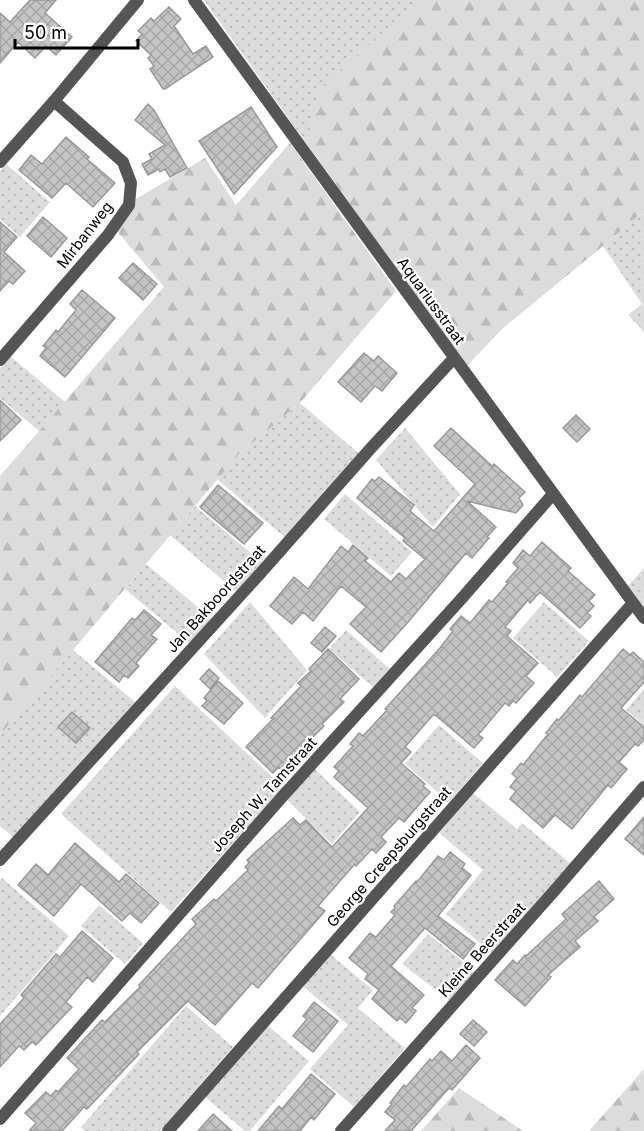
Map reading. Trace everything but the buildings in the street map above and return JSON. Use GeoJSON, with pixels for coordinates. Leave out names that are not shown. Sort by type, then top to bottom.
{"type":"FeatureCollection","features":[{"type":"Feature","properties":{"kind":"street"},"geometry":{"type":"LineString","coordinates":[[0,162],[138,0]]}},
{"type":"Feature","properties":{"kind":"street","name":"Aquariusstraat"},"geometry":{"type":"LineString","coordinates":[[194,0],[644,618]]}},
{"type":"Feature","properties":{"kind":"street","name":"Mirbanweg"},"geometry":{"type":"LineString","coordinates":[[0,360],[108,236],[129,205],[131,183],[123,162],[54,101]]}},
{"type":"Feature","properties":{"kind":"street","name":"Jan Bakboordstraat"},"geometry":{"type":"LineString","coordinates":[[0,860],[454,358]]}},
{"type":"Feature","properties":{"kind":"street","name":"Joseph W. Tamstraat"},"geometry":{"type":"LineString","coordinates":[[0,1119],[282,797],[553,494]]}},
{"type":"Feature","properties":{"kind":"street","name":"George Creepsburgstraat"},"geometry":{"type":"LineString","coordinates":[[168,1131],[633,603]]}},
{"type":"Feature","properties":{"kind":"street","name":"Kleine Beerstraat"},"geometry":{"type":"LineString","coordinates":[[341,1131],[644,787]]}},
{"type":"Feature","properties":{"kind":"green space"},"geometry":{"type":"Polygon","coordinates":[[[204,0],[419,0],[319,90],[307,144],[204,0]]]}},
{"type":"Feature","properties":{"kind":"green space"},"geometry":{"type":"Polygon","coordinates":[[[419,0],[644,0],[644,211],[502,329],[467,366],[307,144],[318,90],[419,0]]]}},
{"type":"Feature","properties":{"kind":"green space"},"geometry":{"type":"Polygon","coordinates":[[[290,143],[396,291],[300,403],[239,454],[0,735],[0,476],[164,287],[116,230],[132,210],[136,199],[205,158],[236,205],[290,143]]]}},
{"type":"Feature","properties":{"kind":"green space"},"geometry":{"type":"Polygon","coordinates":[[[6,164],[50,202],[20,237],[0,219],[0,171],[6,164]]]}},
{"type":"Feature","properties":{"kind":"green space"},"geometry":{"type":"Polygon","coordinates":[[[644,211],[644,332],[628,315],[642,304],[603,246],[644,211]]]}},
{"type":"Feature","properties":{"kind":"green space"},"geometry":{"type":"Polygon","coordinates":[[[10,356],[65,402],[39,431],[0,398],[0,368],[10,356]]]}},
{"type":"Feature","properties":{"kind":"green space"},"geometry":{"type":"Polygon","coordinates":[[[300,403],[363,457],[289,541],[217,479],[239,454],[300,403]]]}},
{"type":"Feature","properties":{"kind":"green space"},"geometry":{"type":"Polygon","coordinates":[[[405,428],[460,494],[433,527],[376,460],[405,428]]]}},
{"type":"Feature","properties":{"kind":"green space"},"geometry":{"type":"Polygon","coordinates":[[[345,494],[412,552],[391,576],[324,519],[345,494]]]}},
{"type":"Feature","properties":{"kind":"green space"},"geometry":{"type":"Polygon","coordinates":[[[195,506],[266,566],[240,595],[170,535],[195,506]]]}},
{"type":"Feature","properties":{"kind":"green space"},"geometry":{"type":"Polygon","coordinates":[[[146,564],[217,623],[195,648],[125,589],[146,564]]]}},
{"type":"Feature","properties":{"kind":"green space"},"geometry":{"type":"Polygon","coordinates":[[[644,568],[644,608],[628,586],[644,568]]]}},
{"type":"Feature","properties":{"kind":"green space"},"geometry":{"type":"Polygon","coordinates":[[[250,602],[307,670],[265,718],[204,654],[250,602]]]}},
{"type":"Feature","properties":{"kind":"green space"},"geometry":{"type":"Polygon","coordinates":[[[544,602],[589,641],[557,677],[513,638],[544,602]]]}},
{"type":"Feature","properties":{"kind":"green space"},"geometry":{"type":"Polygon","coordinates":[[[346,630],[390,669],[374,688],[329,649],[346,630]]]}},
{"type":"Feature","properties":{"kind":"green space"},"geometry":{"type":"Polygon","coordinates":[[[73,650],[141,707],[20,843],[0,826],[0,735],[73,650]]]}},
{"type":"Feature","properties":{"kind":"green space"},"geometry":{"type":"Polygon","coordinates":[[[175,686],[283,787],[171,912],[61,814],[175,686]]]}},
{"type":"Feature","properties":{"kind":"green space"},"geometry":{"type":"Polygon","coordinates":[[[644,689],[644,725],[626,710],[644,689]]]}},
{"type":"Feature","properties":{"kind":"green space"},"geometry":{"type":"Polygon","coordinates":[[[439,725],[483,763],[449,802],[405,764],[439,725]]]}},
{"type":"Feature","properties":{"kind":"green space"},"geometry":{"type":"Polygon","coordinates":[[[315,769],[360,812],[332,844],[287,800],[315,769]]]}},
{"type":"Feature","properties":{"kind":"green space"},"geometry":{"type":"Polygon","coordinates":[[[473,793],[517,829],[522,823],[570,863],[493,954],[446,914],[483,870],[439,833],[473,793]]]}},
{"type":"Feature","properties":{"kind":"green space"},"geometry":{"type":"Polygon","coordinates":[[[2,878],[69,936],[0,1016],[0,880],[2,878]]]}},
{"type":"Feature","properties":{"kind":"green space"},"geometry":{"type":"Polygon","coordinates":[[[99,905],[143,943],[125,964],[81,926],[99,905]]]}},
{"type":"Feature","properties":{"kind":"green space"},"geometry":{"type":"Polygon","coordinates":[[[428,934],[476,972],[450,1001],[402,964],[428,934]]]}},
{"type":"Feature","properties":{"kind":"green space"},"geometry":{"type":"Polygon","coordinates":[[[330,954],[373,990],[358,1008],[405,1048],[354,1107],[310,1069],[348,1025],[303,986],[330,954]]]}},
{"type":"Feature","properties":{"kind":"green space"},"geometry":{"type":"Polygon","coordinates":[[[186,1006],[233,1047],[160,1131],[85,1131],[81,1127],[186,1006]]]}},
{"type":"Feature","properties":{"kind":"green space"},"geometry":{"type":"Polygon","coordinates":[[[267,1025],[309,1061],[250,1131],[245,1131],[205,1097],[267,1025]]]}},
{"type":"Feature","properties":{"kind":"green space"},"geometry":{"type":"Polygon","coordinates":[[[644,1069],[644,1131],[589,1131],[644,1069]]]}},
{"type":"Feature","properties":{"kind":"green space"},"geometry":{"type":"Polygon","coordinates":[[[459,1088],[523,1131],[421,1131],[459,1088]]]}}]}
